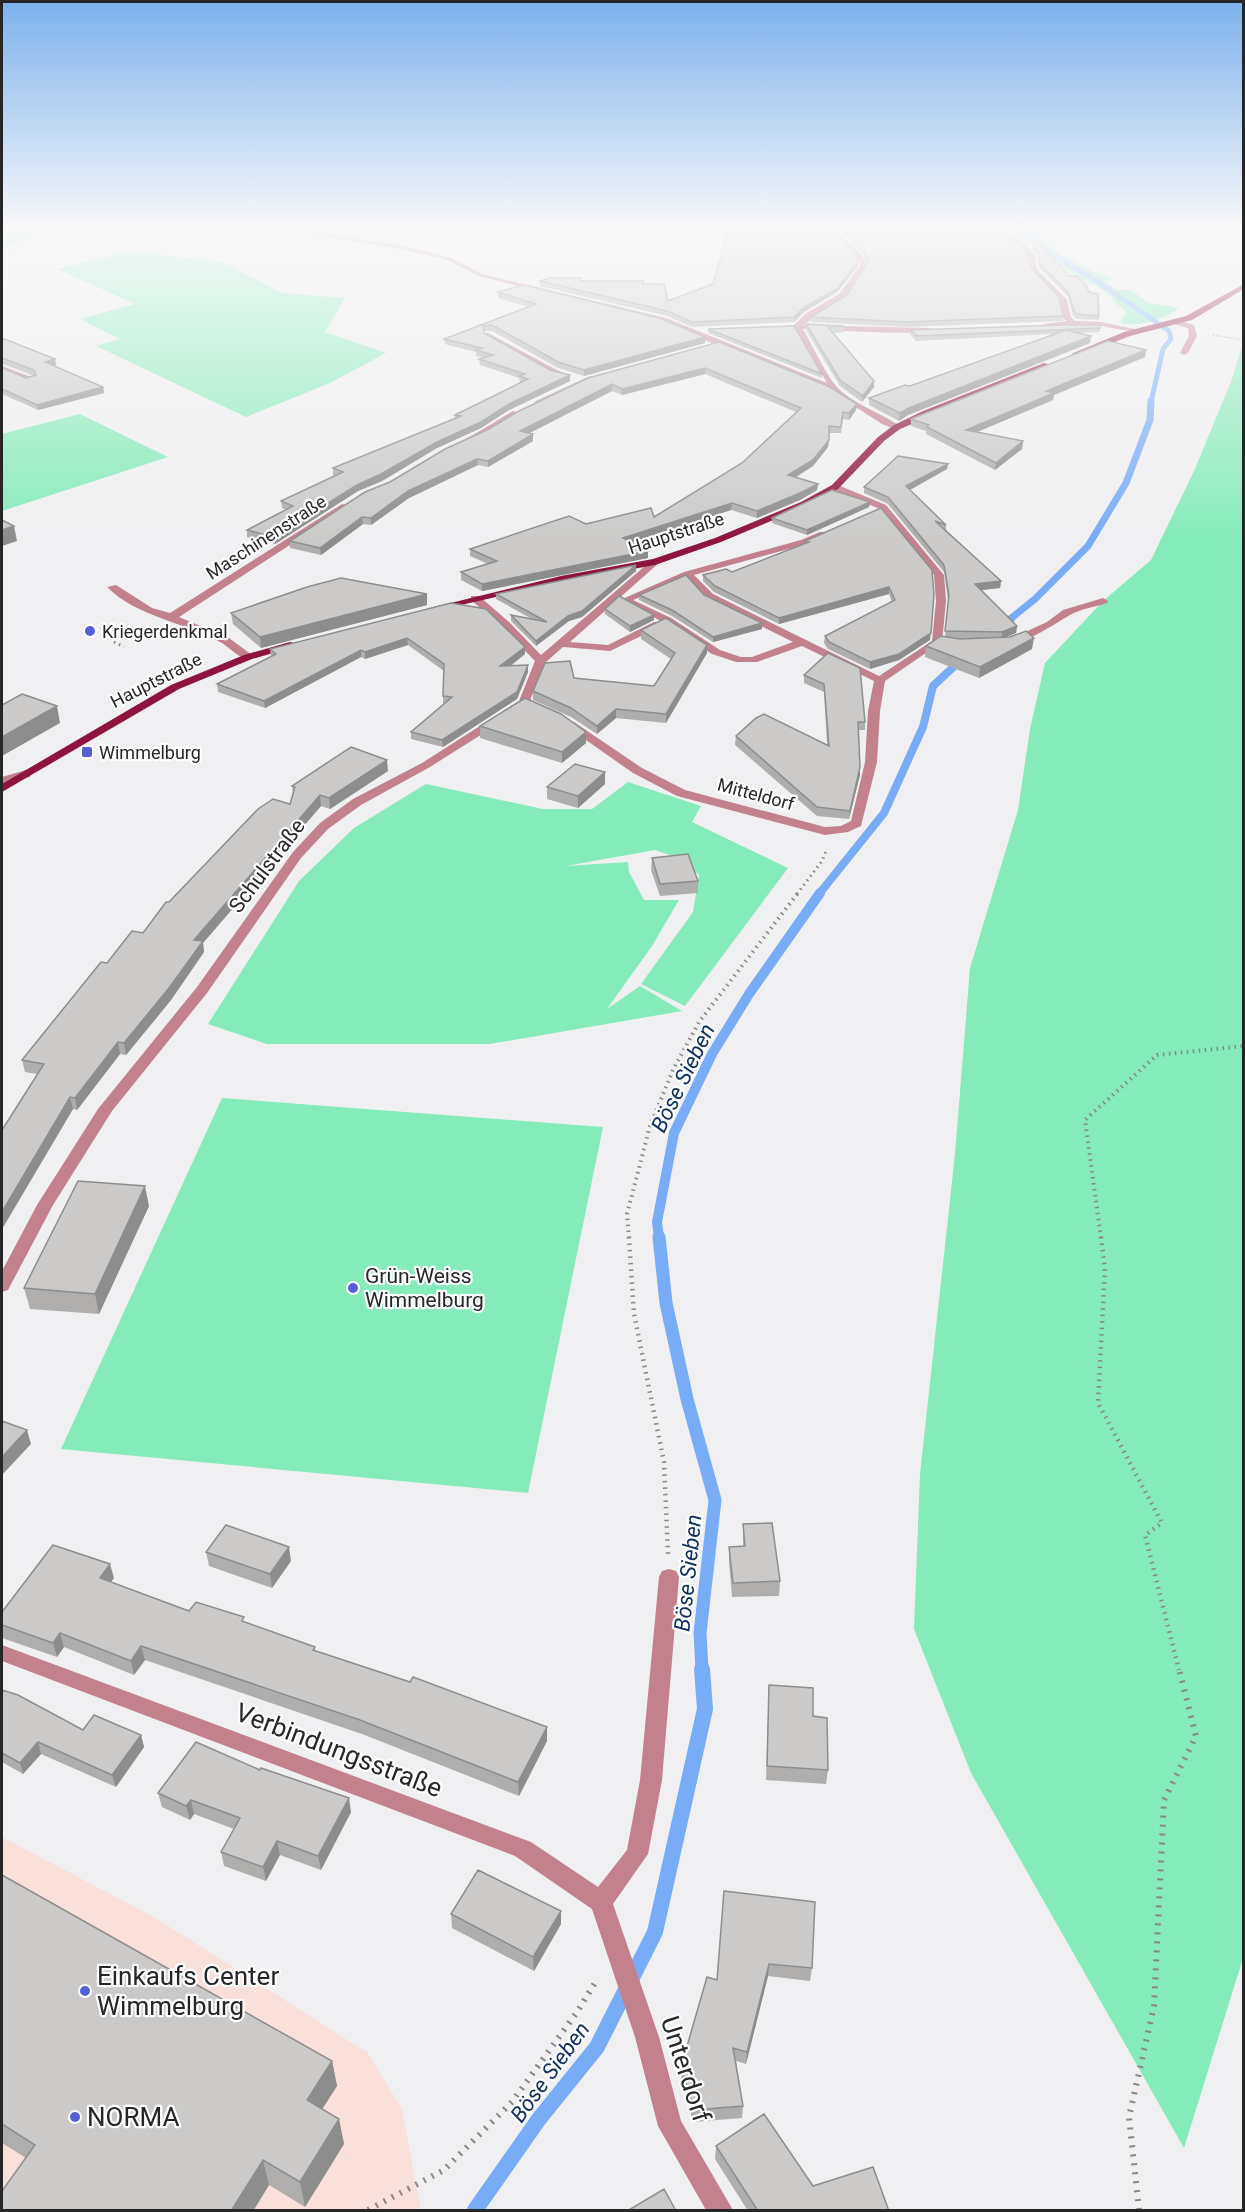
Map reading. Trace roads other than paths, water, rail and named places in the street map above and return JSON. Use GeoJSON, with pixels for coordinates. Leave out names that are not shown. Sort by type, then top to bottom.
{"type":"FeatureCollection","features":[{"type":"Feature","properties":{"kind":"main road"},"geometry":{"type":"LineString","coordinates":[[1064,358],[1139,331]]}},
{"type":"Feature","properties":{"kind":"main road","name":"Hauptstraße"},"geometry":{"type":"LineString","coordinates":[[418,612],[561,579],[655,562],[683,553],[779,515],[835,488],[881,439],[897,426],[926,412],[1054,363]]}},
{"type":"Feature","properties":{"kind":"main road","name":"Hauptstraße"},"geometry":{"type":"LineString","coordinates":[[2,789],[175,687],[248,657],[299,643]]}},
{"type":"Feature","properties":{"kind":"street"},"geometry":{"type":"LineString","coordinates":[[695,331],[834,389],[885,422],[897,426]]}},
{"type":"Feature","properties":{"kind":"street"},"geometry":{"type":"LineString","coordinates":[[800,331],[834,389]]}},
{"type":"Feature","properties":{"kind":"street"},"geometry":{"type":"LineString","coordinates":[[1184,353],[1193,336],[1192,331]]}},
{"type":"Feature","properties":{"kind":"street"},"geometry":{"type":"LineString","coordinates":[[488,335],[554,372],[584,380]]}},
{"type":"Feature","properties":{"kind":"street"},"geometry":{"type":"LineString","coordinates":[[709,346],[720,343]]}},
{"type":"Feature","properties":{"kind":"street"},"geometry":{"type":"LineString","coordinates":[[2,368],[31,380]]}},
{"type":"Feature","properties":{"kind":"street"},"geometry":{"type":"LineString","coordinates":[[532,405],[584,380],[607,374]]}},
{"type":"Feature","properties":{"kind":"street"},"geometry":{"type":"LineString","coordinates":[[463,442],[523,409]]}},
{"type":"Feature","properties":{"kind":"street"},"geometry":{"type":"LineString","coordinates":[[687,574],[709,596],[880,680],[942,642],[939,575],[878,510],[835,488]]}},
{"type":"Feature","properties":{"kind":"street","name":"Maschinenstraße"},"geometry":{"type":"LineString","coordinates":[[171,617],[352,501]]}},
{"type":"Feature","properties":{"kind":"street"},"geometry":{"type":"LineString","coordinates":[[802,642],[753,660],[740,660],[707,647],[667,620],[625,600],[687,574],[804,542],[833,530]]}},
{"type":"Feature","properties":{"kind":"street","name":"Schulstraße"},"geometry":{"type":"LineString","coordinates":[[2,1286],[45,1206],[106,1109],[202,990],[297,855],[324,826],[357,802],[426,765],[528,704],[541,661],[655,562]]}},
{"type":"Feature","properties":{"kind":"street"},"geometry":{"type":"LineString","coordinates":[[112,587],[148,610],[171,617],[225,640],[248,657]]}},
{"type":"Feature","properties":{"kind":"street"},"geometry":{"type":"LineString","coordinates":[[475,598],[505,624],[541,661]]}},
{"type":"Feature","properties":{"kind":"street"},"geometry":{"type":"LineString","coordinates":[[1004,644],[1051,624],[1067,612],[1103,601]]}},
{"type":"Feature","properties":{"kind":"street"},"geometry":{"type":"LineString","coordinates":[[559,644],[610,648],[667,620]]}},
{"type":"Feature","properties":{"kind":"street","name":"Mitteldorf"},"geometry":{"type":"LineString","coordinates":[[561,718],[661,785],[681,793],[799,825],[825,831],[837,830],[857,823],[872,762],[874,711],[880,680]]}},
{"type":"Feature","properties":{"kind":"street","name":"Hauptstraße"},"geometry":{"type":"LineString","coordinates":[[2,781],[26,774]]}},
{"type":"Feature","properties":{"kind":"street"},"geometry":{"type":"LineString","coordinates":[[601,1902],[637,1854],[651,1780],[669,1576]]}},
{"type":"Feature","properties":{"kind":"street","name":"Verbindungsstraße"},"geometry":{"type":"LineString","coordinates":[[2,1653],[523,1849],[601,1902]]}},
{"type":"Feature","properties":{"kind":"street","name":"Unterdorf"},"geometry":{"type":"LineString","coordinates":[[601,1902],[615,1949],[647,2037],[670,2126],[720,2211]]}},
{"type":"Feature","properties":{"kind":"waterway","name":"Böse Sieben"},"geometry":{"type":"LineString","coordinates":[[1151,402],[1163,349],[1171,339],[1169,331]]}},
{"type":"Feature","properties":{"kind":"waterway","name":"Böse Sieben"},"geometry":{"type":"LineString","coordinates":[[1009,620],[1035,599],[1088,546],[1126,483],[1150,420],[1151,401]]}},
{"type":"Feature","properties":{"kind":"waterway","name":"Böse Sieben"},"geometry":{"type":"LineString","coordinates":[[999,629],[1011,619]]}},
{"type":"Feature","properties":{"kind":"waterway","name":"Böse Sieben"},"geometry":{"type":"LineString","coordinates":[[819,894],[884,813],[923,727],[933,686],[962,659]]}},
{"type":"Feature","properties":{"kind":"waterway","name":"Böse Sieben"},"geometry":{"type":"LineString","coordinates":[[659,1238],[657,1222],[674,1133],[712,1054],[749,994],[820,893]]}},
{"type":"Feature","properties":{"kind":"waterway","name":"Böse Sieben"},"geometry":{"type":"LineString","coordinates":[[659,1237],[666,1303],[687,1399],[715,1500],[700,1633],[702,1670]]}},
{"type":"Feature","properties":{"kind":"waterway","name":"Böse Sieben"},"geometry":{"type":"LineString","coordinates":[[475,2210],[539,2119],[597,2047],[655,1932],[705,1709],[702,1669]]}},
{"type":"Feature","properties":{"kind":"place","name":"Kriegerdenkmal"},"geometry":{"type":"Point","coordinates":[90,631]}},
{"type":"Feature","properties":{"kind":"place","name":"Wimmelburg"},"geometry":{"type":"Point","coordinates":[87,752]}},
{"type":"Feature","properties":{"kind":"place","name":"Grün-Weiss Wimmelburg"},"geometry":{"type":"Point","coordinates":[353,1288]}},
{"type":"Feature","properties":{"kind":"place","name":"Einkaufs Center Wimmelburg"},"geometry":{"type":"Point","coordinates":[85,1991]}},
{"type":"Feature","properties":{"kind":"place","name":"NORMA"},"geometry":{"type":"Point","coordinates":[75,2117]}}]}
